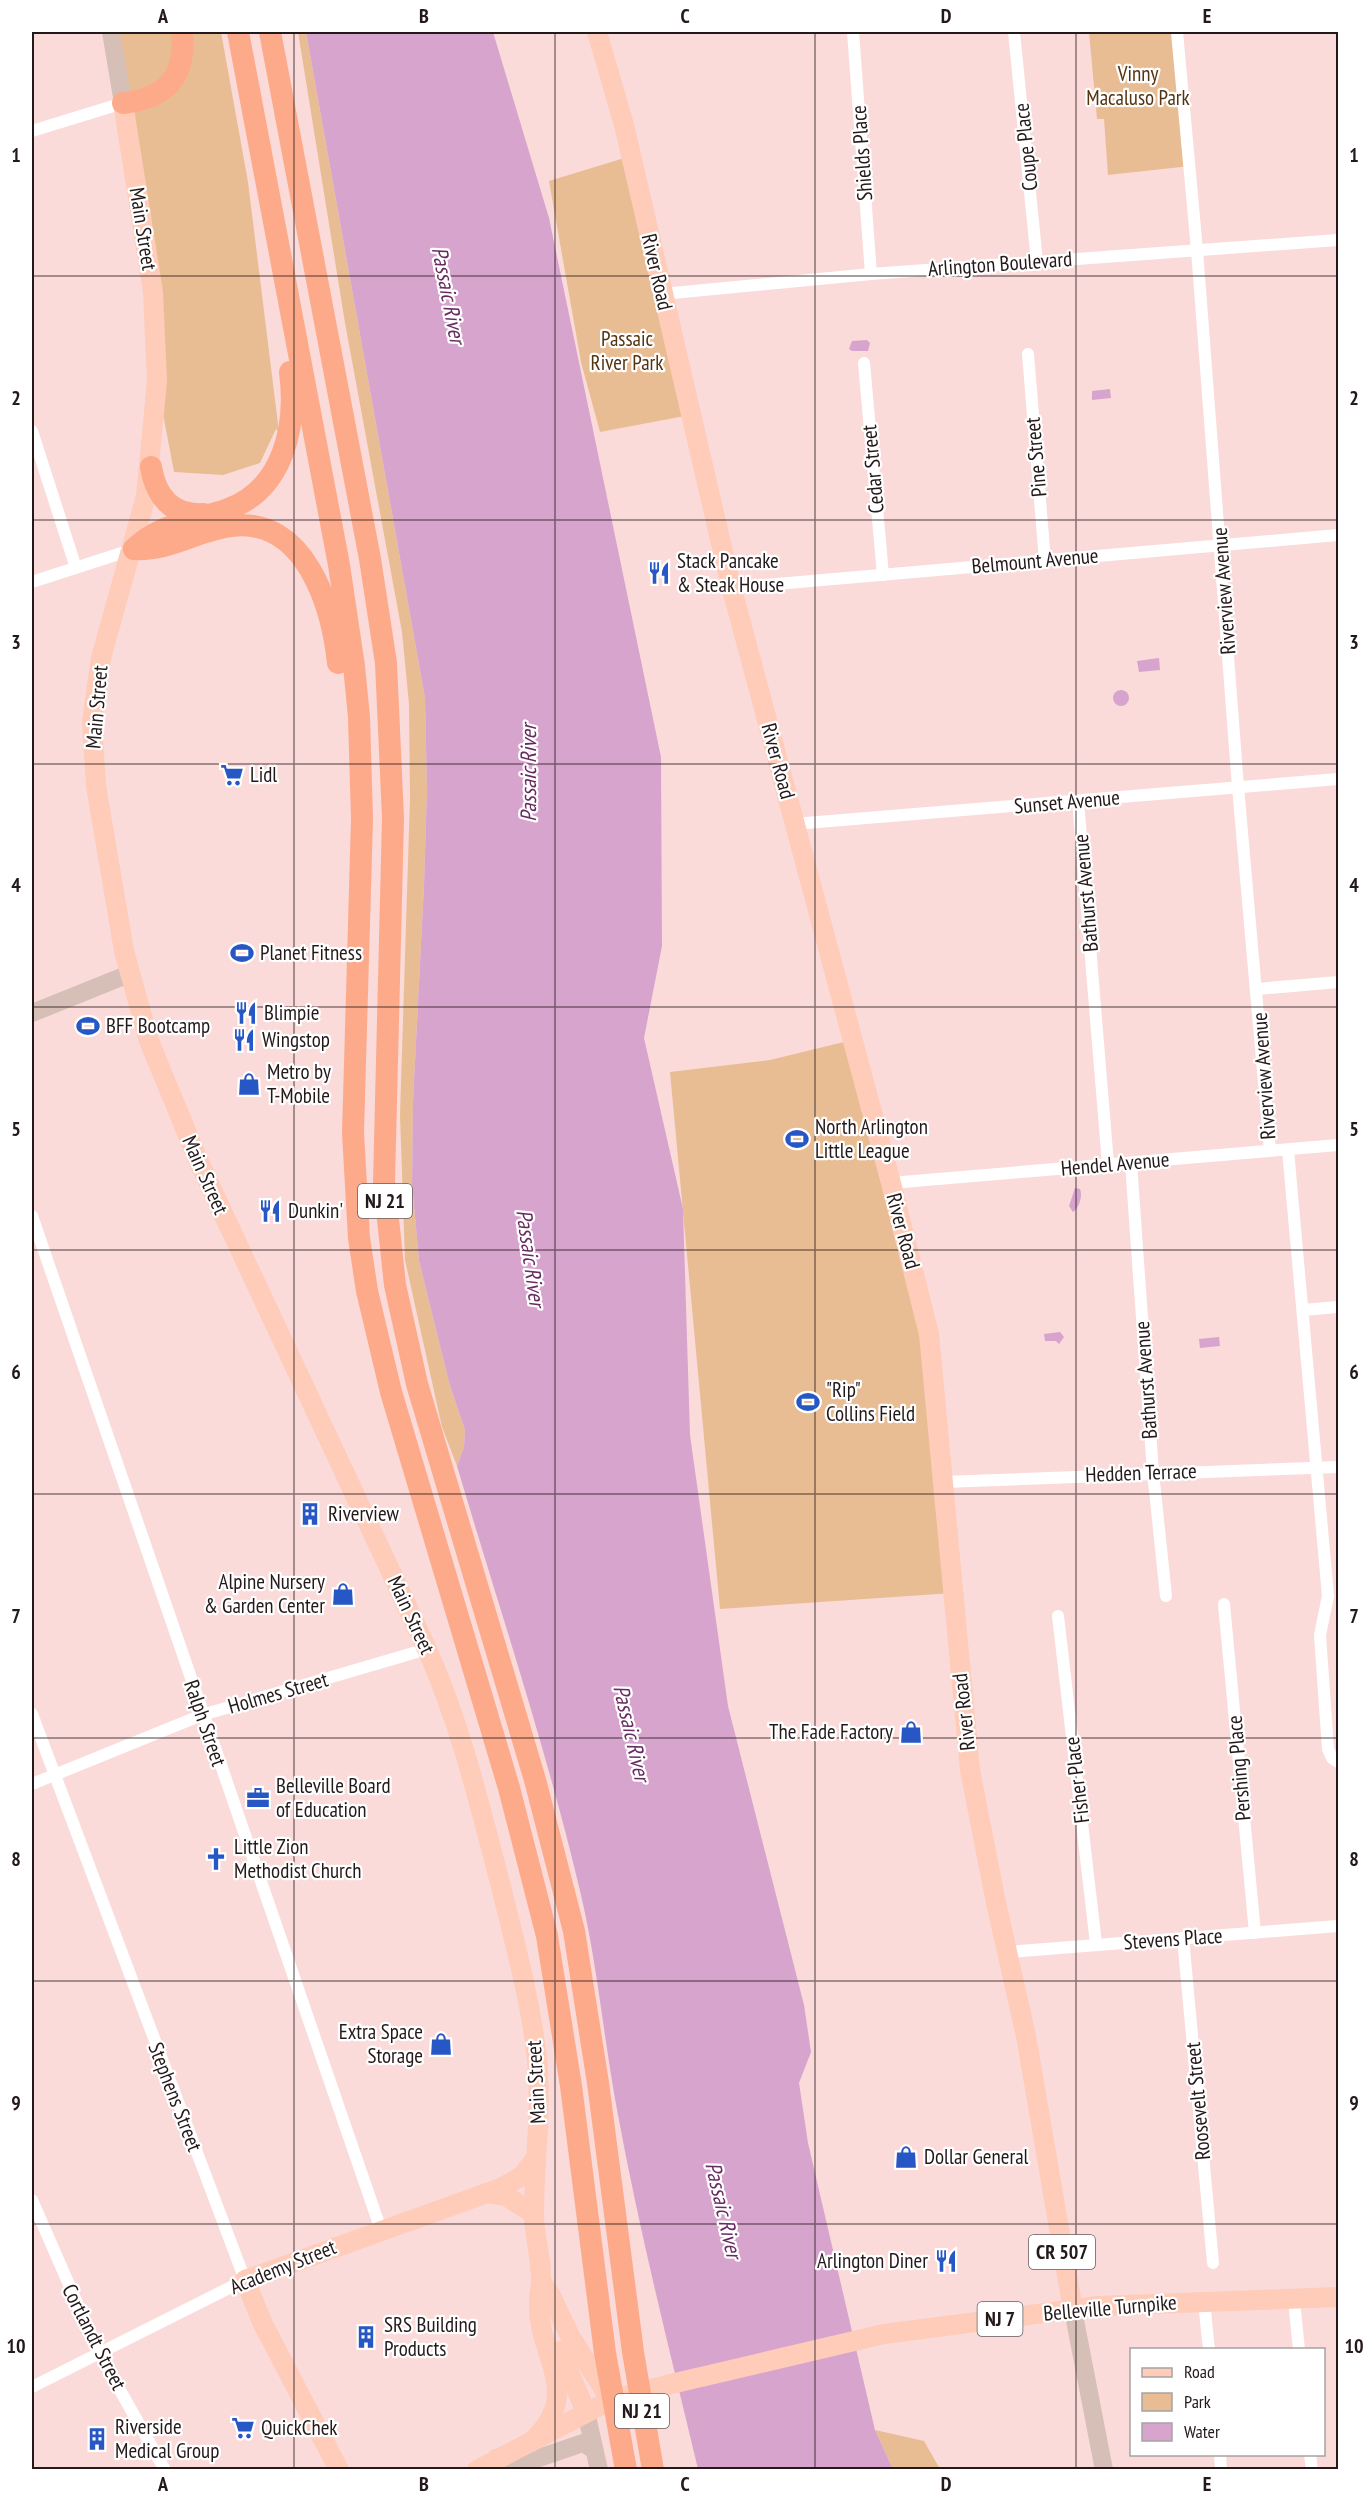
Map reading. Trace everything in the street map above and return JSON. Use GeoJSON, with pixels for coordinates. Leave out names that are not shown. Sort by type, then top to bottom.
{"type":"FeatureCollection","features":[{"type":"Feature","properties":{"kind":"highway"},"geometry":{"type":"LineString","coordinates":[[123,103],[153,97],[170,84],[178,69],[182,53],[182,32]]}},
{"type":"Feature","properties":{"kind":"highway","name":"NJ 21"},"geometry":{"type":"LineString","coordinates":[[238,32],[348,615],[359,717],[360,870],[353,1132],[354,1184],[367,1290],[391,1392],[509,1788],[547,1936],[571,2086],[605,2352],[626,2469]]}},
{"type":"Feature","properties":{"kind":"highway","name":"NJ 21"},"geometry":{"type":"LineString","coordinates":[[270,32],[370,559],[386,663],[393,818],[384,1172],[395,1285],[417,1384],[535,1780],[574,1931],[597,2072],[633,2352],[653,2469]]}},
{"type":"Feature","properties":{"kind":"highway"},"geometry":{"type":"LineString","coordinates":[[134,549],[155,532],[226,510],[257,493],[270,478],[287,442],[292,404],[288,357],[249,86]]}},
{"type":"Feature","properties":{"kind":"highway"},"geometry":{"type":"LineString","coordinates":[[151,467],[154,483],[160,496],[175,509],[195,514],[226,510]]}},
{"type":"Feature","properties":{"kind":"highway"},"geometry":{"type":"LineString","coordinates":[[134,549],[158,549],[215,529],[245,525],[273,533],[297,552],[308,566],[325,600],[336,641],[360,870]]}},
{"type":"Feature","properties":{"kind":"highway"},"geometry":{"type":"LineString","coordinates":[[639,2437],[639,2415],[661,2386]]}},
{"type":"Feature","properties":{"kind":"highway"},"geometry":{"type":"LineString","coordinates":[[611,2400],[663,2469]]}},
{"type":"Feature","properties":{"kind":"main road","name":"River Road"},"geometry":{"type":"LineString","coordinates":[[597,32],[624,125],[731,588],[891,1183],[928,1334],[970,1770],[1026,2036],[1073,2310]]}},
{"type":"Feature","properties":{"kind":"main road","name":"Main Street"},"geometry":{"type":"LineString","coordinates":[[123,103],[147,247],[155,313],[157,381],[151,467],[134,549],[101,658],[92,721],[96,786],[129,974],[149,1041],[212,1190],[428,1649],[466,1751],[526,1992],[539,2081],[534,2214],[540,2290],[586,2412]]}},
{"type":"Feature","properties":{"kind":"main road","name":"Academy Street"},"geometry":{"type":"LineString","coordinates":[[245,2280],[486,2193],[522,2176],[537,2158]]}},
{"type":"Feature","properties":{"kind":"main road"},"geometry":{"type":"LineString","coordinates":[[486,2193],[506,2196],[534,2214]]}},
{"type":"Feature","properties":{"kind":"main road","name":"Stephens Street"},"geometry":{"type":"LineString","coordinates":[[245,2280],[262,2322],[339,2469]]}},
{"type":"Feature","properties":{"kind":"main road","name":"Main Street"},"geometry":{"type":"LineString","coordinates":[[540,2290],[611,2400]]}},
{"type":"Feature","properties":{"kind":"main road"},"geometry":{"type":"LineString","coordinates":[[531,2442],[548,2424],[557,2406],[558,2395],[557,2380],[539,2319],[540,2290]]}},
{"type":"Feature","properties":{"kind":"main road","name":"Belleville Turnpike"},"geometry":{"type":"LineString","coordinates":[[661,2386],[910,2330],[1073,2310],[1204,2301],[1338,2297]]}},
{"type":"Feature","properties":{"kind":"main road","name":"NJ 7"},"geometry":{"type":"LineString","coordinates":[[477,2469],[611,2400],[661,2386]]}},
{"type":"Feature","properties":{"kind":"street","name":"Main Street"},"geometry":{"type":"LineString","coordinates":[[111,32],[123,103]]}},
{"type":"Feature","properties":{"kind":"street","name":"Shields Place"},"geometry":{"type":"LineString","coordinates":[[852,32],[871,274]]}},
{"type":"Feature","properties":{"kind":"street","name":"Coupe Place"},"geometry":{"type":"LineString","coordinates":[[1014,32],[1037,262]]}},
{"type":"Feature","properties":{"kind":"street","name":"Riverview Avenue"},"geometry":{"type":"LineString","coordinates":[[1177,32],[1197,250],[1238,787],[1270,1151]]}},
{"type":"Feature","properties":{"kind":"street"},"geometry":{"type":"LineString","coordinates":[[32,131],[123,103]]}},
{"type":"Feature","properties":{"kind":"street","name":"Arlington Boulevard"},"geometry":{"type":"LineString","coordinates":[[662,294],[871,274],[1338,240]]}},
{"type":"Feature","properties":{"kind":"street","name":"Pine Street"},"geometry":{"type":"LineString","coordinates":[[1028,354],[1045,561]]}},
{"type":"Feature","properties":{"kind":"street","name":"Cedar Street"},"geometry":{"type":"LineString","coordinates":[[864,363],[883,574]]}},
{"type":"Feature","properties":{"kind":"street"},"geometry":{"type":"LineString","coordinates":[[32,431],[76,568]]}},
{"type":"Feature","properties":{"kind":"street","name":"Belmount Avenue"},"geometry":{"type":"LineString","coordinates":[[731,588],[1338,535]]}},
{"type":"Feature","properties":{"kind":"street"},"geometry":{"type":"LineString","coordinates":[[32,582],[134,549]]}},
{"type":"Feature","properties":{"kind":"street","name":"Sunset Avenue"},"geometry":{"type":"LineString","coordinates":[[794,824],[1338,778]]}},
{"type":"Feature","properties":{"kind":"street","name":"Bathurst Avenue"},"geometry":{"type":"LineString","coordinates":[[1078,801],[1108,1164]]}},
{"type":"Feature","properties":{"kind":"street"},"geometry":{"type":"LineString","coordinates":[[32,1013],[129,974]]}},
{"type":"Feature","properties":{"kind":"street"},"geometry":{"type":"LineString","coordinates":[[1257,989],[1338,982]]}},
{"type":"Feature","properties":{"kind":"street","name":"Hendel Avenue"},"geometry":{"type":"LineString","coordinates":[[891,1183],[1338,1146]]}},
{"type":"Feature","properties":{"kind":"street","name":"Riverview Avenue"},"geometry":{"type":"LineString","coordinates":[[1288,1150],[1328,1596],[1320,1635],[1329,1754],[1338,1762]]}},
{"type":"Feature","properties":{"kind":"street","name":"Bathurst Avenue"},"geometry":{"type":"LineString","coordinates":[[1131,1163],[1153,1472],[1166,1596]]}},
{"type":"Feature","properties":{"kind":"street","name":"Ralph Street"},"geometry":{"type":"LineString","coordinates":[[32,1216],[381,2230]]}},
{"type":"Feature","properties":{"kind":"street"},"geometry":{"type":"LineString","coordinates":[[1303,1310],[1338,1307]]}},
{"type":"Feature","properties":{"kind":"street","name":"Hedden Terrace"},"geometry":{"type":"LineString","coordinates":[[944,1482],[1153,1472],[1338,1467]]}},
{"type":"Feature","properties":{"kind":"street","name":"Pershing Place"},"geometry":{"type":"LineString","coordinates":[[1224,1604],[1255,1933]]}},
{"type":"Feature","properties":{"kind":"street","name":"Fisher Place"},"geometry":{"type":"LineString","coordinates":[[1058,1616],[1096,1944]]}},
{"type":"Feature","properties":{"kind":"street","name":"Holmes Street"},"geometry":{"type":"LineString","coordinates":[[32,1784],[202,1715],[428,1649]]}},
{"type":"Feature","properties":{"kind":"street","name":"Stephens Street"},"geometry":{"type":"LineString","coordinates":[[32,1714],[52,1775],[245,2280]]}},
{"type":"Feature","properties":{"kind":"street","name":"Stevens Place"},"geometry":{"type":"LineString","coordinates":[[1008,1952],[1338,1926]]}},
{"type":"Feature","properties":{"kind":"street","name":"Roosevelt Street"},"geometry":{"type":"LineString","coordinates":[[1183,1938],[1213,2263]]}},
{"type":"Feature","properties":{"kind":"street","name":"Cortlandt Street"},"geometry":{"type":"LineString","coordinates":[[32,2200],[99,2353],[165,2469]]}},
{"type":"Feature","properties":{"kind":"street","name":"Academy Street"},"geometry":{"type":"LineString","coordinates":[[32,2387],[245,2280]]}},
{"type":"Feature","properties":{"kind":"street"},"geometry":{"type":"LineString","coordinates":[[1294,2300],[1299,2348]]}},
{"type":"Feature","properties":{"kind":"street"},"geometry":{"type":"LineString","coordinates":[[1204,2301],[1209,2348]]}},
{"type":"Feature","properties":{"kind":"street"},"geometry":{"type":"LineString","coordinates":[[1073,2310],[1104,2469]]}},
{"type":"Feature","properties":{"kind":"street","name":"Main Street"},"geometry":{"type":"LineString","coordinates":[[586,2412],[599,2469]]}},
{"type":"Feature","properties":{"kind":"street"},"geometry":{"type":"LineString","coordinates":[[497,2458],[530,2461],[583,2443],[594,2450]]}},
{"type":"Feature","properties":{"kind":"green space"},"geometry":{"type":"Polygon","coordinates":[[[118,32],[221,32],[248,182],[279,432],[276,429],[260,463],[223,475],[174,472],[163,414],[118,32]]]}},
{"type":"Feature","properties":{"kind":"green space"},"geometry":{"type":"Polygon","coordinates":[[[298,32],[306,32],[425,698],[427,790],[413,1101],[412,1183],[419,1261],[450,1386],[465,1430],[464,1447],[457,1466],[442,1427],[405,1260],[400,1115],[410,798],[409,704],[402,632],[345,323],[298,32]]]}},
{"type":"Feature","properties":{"kind":"green space","name":"Vinny Macaluso Park"},"geometry":{"type":"Polygon","coordinates":[[[1089,32],[1177,32],[1190,166],[1108,175],[1104,119],[1097,119],[1089,32]]]}},
{"type":"Feature","properties":{"kind":"green space","name":"Passaic River Park"},"geometry":{"type":"Polygon","coordinates":[[[631,156],[690,415],[600,432],[581,362],[549,181],[631,156]]]}},
{"type":"Feature","properties":{"kind":"green space"},"geometry":{"type":"Polygon","coordinates":[[[852,1040],[917,1283],[953,1593],[720,1609],[670,1072],[770,1060],[852,1040]]]}},
{"type":"Feature","properties":{"kind":"green space"},"geometry":{"type":"Polygon","coordinates":[[[875,2430],[924,2441],[940,2469],[893,2469],[875,2430]]]}},
{"type":"Feature","properties":{"kind":"water","name":"Passaic River"},"geometry":{"type":"Polygon","coordinates":[[[306,32],[493,32],[549,218],[661,757],[662,946],[644,1038],[683,1209],[690,1435],[728,1706],[804,2005],[811,2052],[799,2083],[808,2143],[875,2430],[893,2469],[698,2469],[627,2160],[581,1895],[538,1733],[457,1466],[464,1447],[465,1430],[450,1386],[419,1261],[412,1183],[413,1101],[427,790],[425,698],[306,32]]]}},
{"type":"Feature","properties":{"kind":"water"},"geometry":{"type":"Polygon","coordinates":[[[867,340],[870,343],[868,351],[849,349],[852,341],[867,340]]]}},
{"type":"Feature","properties":{"kind":"water"},"geometry":{"type":"Polygon","coordinates":[[[1110,389],[1111,398],[1092,400],[1092,391],[1110,389]]]}},
{"type":"Feature","properties":{"kind":"water"},"geometry":{"type":"Polygon","coordinates":[[[1159,658],[1160,670],[1139,672],[1137,661],[1159,658]]]}},
{"type":"Feature","properties":{"kind":"water"},"geometry":{"type":"Polygon","coordinates":[[[1118,690],[1124,690],[1129,698],[1127,704],[1118,706],[1113,701],[1113,695],[1118,690]]]}},
{"type":"Feature","properties":{"kind":"water"},"geometry":{"type":"Polygon","coordinates":[[[1075,1188],[1080,1189],[1081,1198],[1073,1212],[1069,1206],[1075,1188]]]}},
{"type":"Feature","properties":{"kind":"water"},"geometry":{"type":"Polygon","coordinates":[[[1060,1332],[1064,1337],[1059,1344],[1056,1341],[1045,1341],[1044,1334],[1060,1332]]]}},
{"type":"Feature","properties":{"kind":"water"},"geometry":{"type":"Polygon","coordinates":[[[1219,1337],[1220,1346],[1200,1348],[1199,1339],[1219,1337]]]}},
{"type":"Feature","properties":{"kind":"place","name":"Stack Pancake & Steak House"},"geometry":{"type":"Point","coordinates":[659,573]}},
{"type":"Feature","properties":{"kind":"place","name":"Lidl"},"geometry":{"type":"Point","coordinates":[232,775]}},
{"type":"Feature","properties":{"kind":"place","name":"Planet Fitness"},"geometry":{"type":"Point","coordinates":[242,953]}},
{"type":"Feature","properties":{"kind":"place","name":"Blimpie"},"geometry":{"type":"Point","coordinates":[246,1013]}},
{"type":"Feature","properties":{"kind":"place","name":"BFF Bootcamp"},"geometry":{"type":"Point","coordinates":[88,1026]}},
{"type":"Feature","properties":{"kind":"place","name":"Wingstop"},"geometry":{"type":"Point","coordinates":[244,1040]}},
{"type":"Feature","properties":{"kind":"place","name":"Metro by T-Mobile"},"geometry":{"type":"Point","coordinates":[249,1084]}},
{"type":"Feature","properties":{"kind":"place","name":"North Arlington Little League"},"geometry":{"type":"Point","coordinates":[797,1139]}},
{"type":"Feature","properties":{"kind":"place","name":"Dunkin'"},"geometry":{"type":"Point","coordinates":[270,1211]}},
{"type":"Feature","properties":{"kind":"place","name":"\"Rip\" Collins Field"},"geometry":{"type":"Point","coordinates":[808,1402]}},
{"type":"Feature","properties":{"kind":"place","name":"Riverview"},"geometry":{"type":"Point","coordinates":[310,1514]}},
{"type":"Feature","properties":{"kind":"place","name":"Alpine Nursery & Garden Center"},"geometry":{"type":"Point","coordinates":[343,1594]}},
{"type":"Feature","properties":{"kind":"place","name":"The Fade Factory"},"geometry":{"type":"Point","coordinates":[911,1732]}},
{"type":"Feature","properties":{"kind":"place","name":"Belleville Board of Education"},"geometry":{"type":"Point","coordinates":[258,1798]}},
{"type":"Feature","properties":{"kind":"place","name":"Little Zion Methodist Church"},"geometry":{"type":"Point","coordinates":[216,1859]}},
{"type":"Feature","properties":{"kind":"place","name":"Extra Space Storage"},"geometry":{"type":"Point","coordinates":[441,2044]}},
{"type":"Feature","properties":{"kind":"place","name":"Dollar General"},"geometry":{"type":"Point","coordinates":[906,2157]}},
{"type":"Feature","properties":{"kind":"place","name":"Arlington Diner"},"geometry":{"type":"Point","coordinates":[946,2261]}},
{"type":"Feature","properties":{"kind":"place","name":"SRS Building Products"},"geometry":{"type":"Point","coordinates":[366,2337]}},
{"type":"Feature","properties":{"kind":"place","name":"QuickChek"},"geometry":{"type":"Point","coordinates":[243,2428]}},
{"type":"Feature","properties":{"kind":"place","name":"Riverside Medical Group"},"geometry":{"type":"Point","coordinates":[97,2439]}}]}
